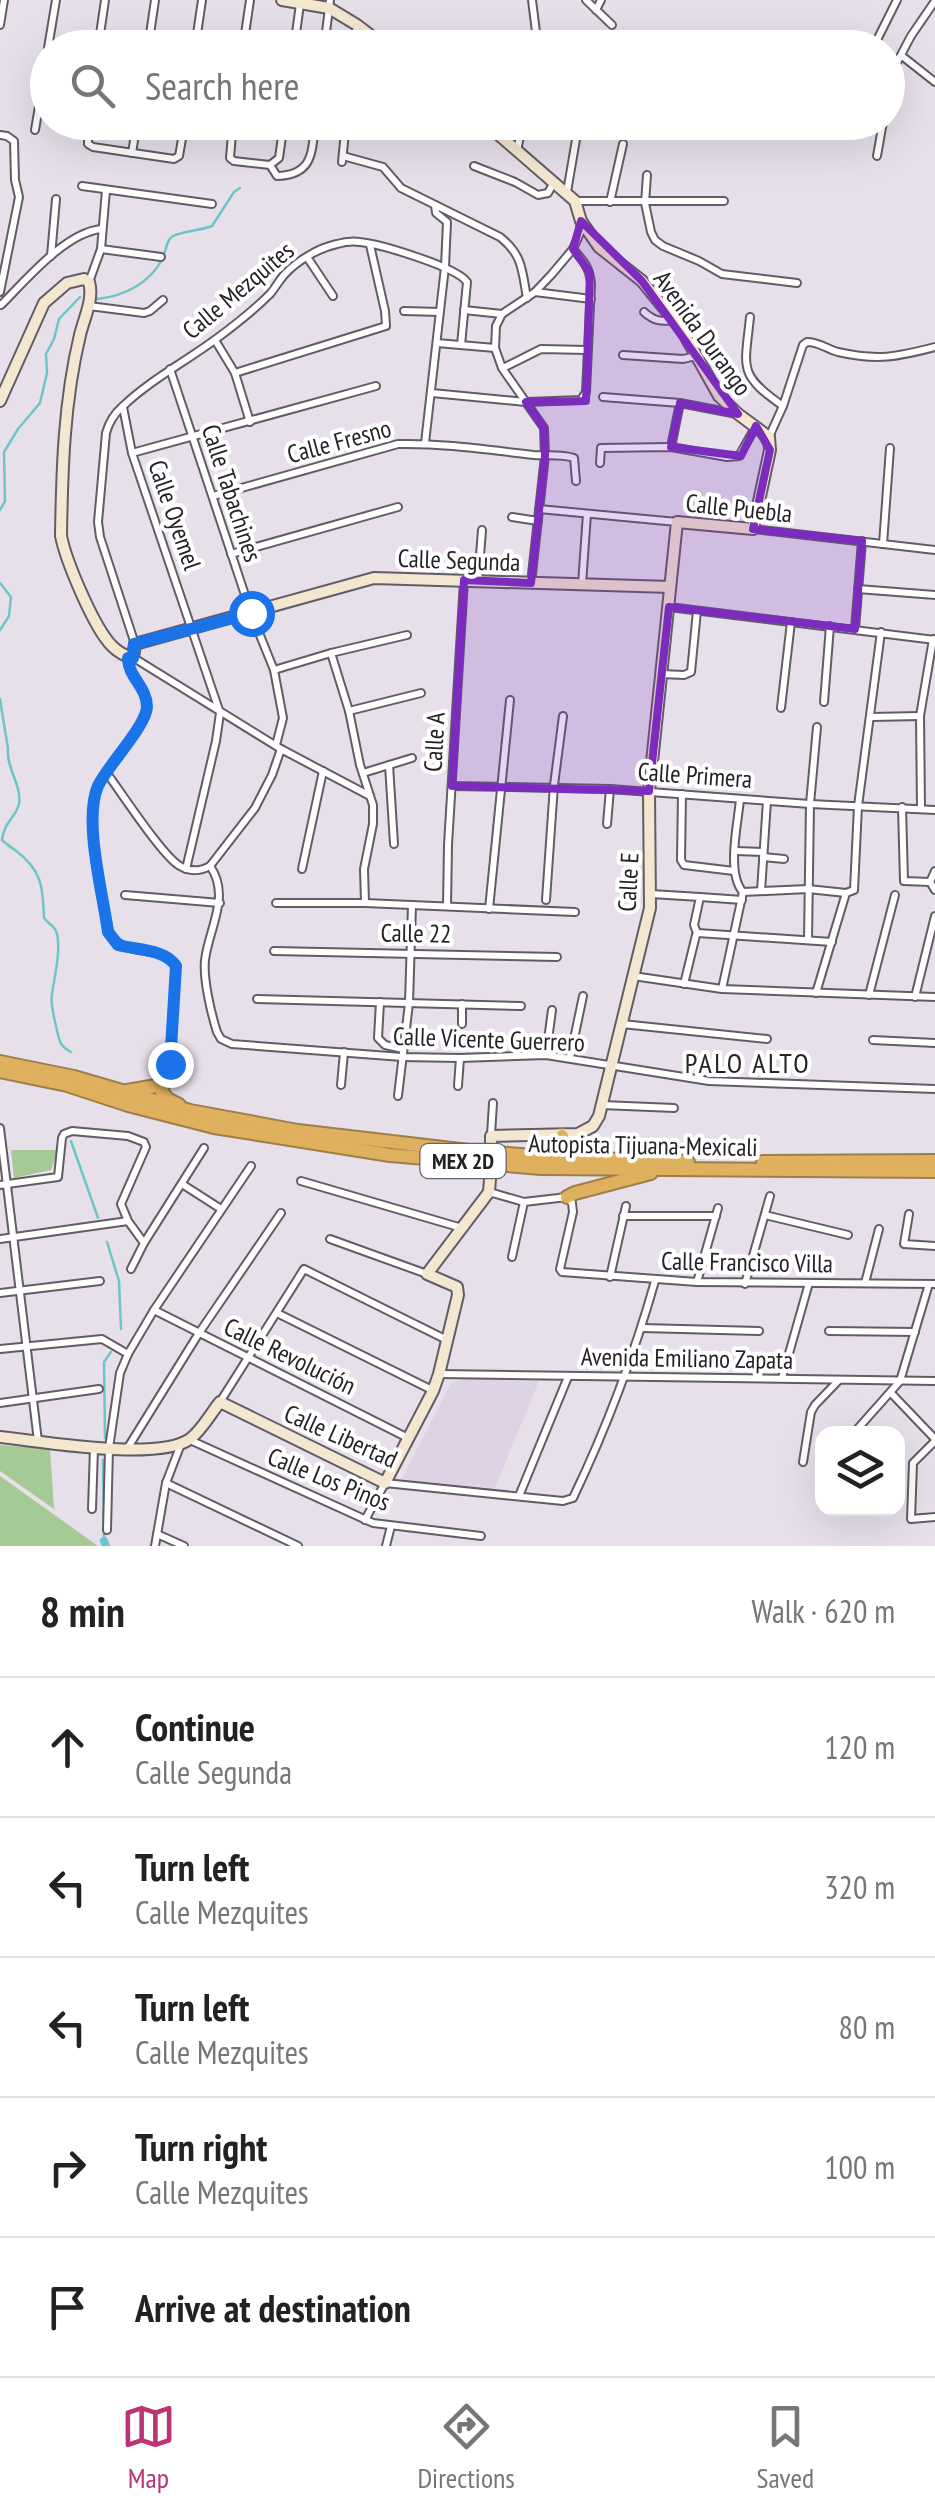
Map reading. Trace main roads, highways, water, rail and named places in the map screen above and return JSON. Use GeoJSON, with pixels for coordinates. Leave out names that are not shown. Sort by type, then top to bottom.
{"type":"FeatureCollection","features":[{"type":"Feature","properties":{"kind":"highway"},"geometry":{"type":"LineString","coordinates":[[0,1058],[71,1081]]}},
{"type":"Feature","properties":{"kind":"highway","name":"Autopista Tijuana-Mexicali"},"geometry":{"type":"LineString","coordinates":[[0,1070],[358,1140],[561,1158],[935,1161]]}},
{"type":"Feature","properties":{"kind":"highway"},"geometry":{"type":"LineString","coordinates":[[0,1080],[71,1081]]}},
{"type":"Feature","properties":{"kind":"highway","name":"Autopista Tijuana-Mexicali"},"geometry":{"type":"LineString","coordinates":[[71,1081],[128,1105],[214,1127],[390,1155],[541,1168],[935,1171]]}},
{"type":"Feature","properties":{"kind":"highway"},"geometry":{"type":"LineString","coordinates":[[119,1092],[163,1082],[162,1092],[167,1099],[190,1110]]}},
{"type":"Feature","properties":{"kind":"highway"},"geometry":{"type":"LineString","coordinates":[[561,1158],[562,1136]]}},
{"type":"Feature","properties":{"kind":"highway"},"geometry":{"type":"LineString","coordinates":[[570,1200],[575,1193],[662,1170]]}},
{"type":"Feature","properties":{"kind":"main road"},"geometry":{"type":"LineString","coordinates":[[282,0],[329,4],[363,30]]}},
{"type":"Feature","properties":{"kind":"main road","name":"Avenida Durango"},"geometry":{"type":"LineString","coordinates":[[504,140],[571,197],[581,222],[599,246],[642,281],[674,320],[719,396],[769,437],[770,450],[753,529]]}},
{"type":"Feature","properties":{"kind":"main road","name":"Calle Segunda"},"geometry":{"type":"LineString","coordinates":[[0,401],[44,303],[51,294],[75,280],[90,282],[92,293],[78,339],[64,434],[61,536],[96,622],[112,646],[130,658],[134,644],[374,578],[670,587]]}},
{"type":"Feature","properties":{"kind":"main road","name":"Calle Puebla"},"geometry":{"type":"LineString","coordinates":[[677,522],[753,529]]}},
{"type":"Feature","properties":{"kind":"main road","name":"Calle E"},"geometry":{"type":"LineString","coordinates":[[562,1136],[593,1126],[602,1105],[650,908],[650,791],[677,522]]}},
{"type":"Feature","properties":{"kind":"main road"},"geometry":{"type":"LineString","coordinates":[[491,1140],[562,1136]]}},
{"type":"Feature","properties":{"kind":"main road","name":"Calle Libertad"},"geometry":{"type":"LineString","coordinates":[[0,1437],[109,1448],[156,1448],[185,1441],[220,1402],[385,1483],[433,1391],[459,1290],[428,1274],[490,1192],[490,1179]]}},
{"type":"Feature","properties":{"kind":"waterway"},"geometry":{"type":"LineString","coordinates":[[97,299],[117,295],[144,281],[158,267],[171,238],[212,226],[240,188]]}},
{"type":"Feature","properties":{"kind":"waterway"},"geometry":{"type":"LineString","coordinates":[[0,510],[5,501],[4,452],[40,403],[47,373],[46,354],[59,319],[80,297]]}},
{"type":"Feature","properties":{"kind":"waterway"},"geometry":{"type":"LineString","coordinates":[[0,583],[11,597],[9,616],[0,630]]}},
{"type":"Feature","properties":{"kind":"waterway"},"geometry":{"type":"LineString","coordinates":[[0,699],[9,763],[19,797],[2,840],[31,865],[39,880],[44,918],[57,935],[53,1010],[60,1042],[71,1052]]}},
{"type":"Feature","properties":{"kind":"waterway"},"geometry":{"type":"LineString","coordinates":[[71,1141],[98,1218]]}},
{"type":"Feature","properties":{"kind":"waterway"},"geometry":{"type":"LineString","coordinates":[[107,1242],[119,1281],[121,1329]]}},
{"type":"Feature","properties":{"kind":"waterway"},"geometry":{"type":"LineString","coordinates":[[105,1438],[104,1362],[111,1352]]}},
{"type":"Feature","properties":{"kind":"waterway"},"geometry":{"type":"LineString","coordinates":[[103,1460],[104,1541]]}},
{"type":"Feature","properties":{"kind":"waterway"},"geometry":{"type":"LineString","coordinates":[[104,1541],[106,1546]]}},
{"type":"Feature","properties":{"kind":"district","name":"PALO ALTO"},"geometry":{"type":"Point","coordinates":[748,1062]}}]}
